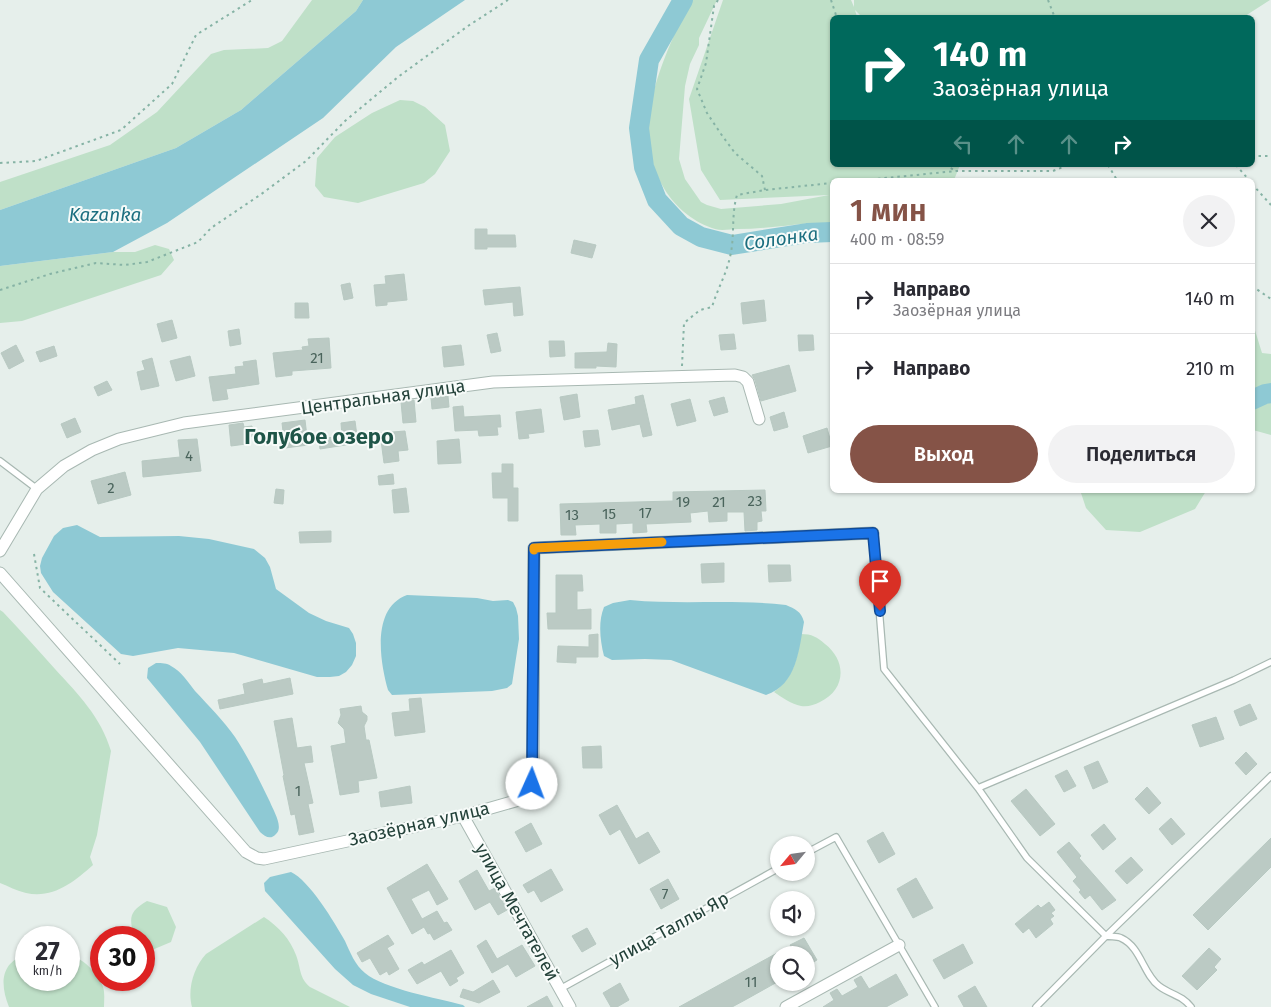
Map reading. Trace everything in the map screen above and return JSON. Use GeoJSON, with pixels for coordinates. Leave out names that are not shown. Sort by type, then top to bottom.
{"type":"FeatureCollection","features":[{"type":"Feature","properties":{"kind":"street","name":"Центральная улица"},"geometry":{"type":"LineString","coordinates":[[0,551],[37,489],[64,466],[92,450],[119,439],[184,423],[493,382],[735,376],[743,377],[748,382],[759,419]]}},
{"type":"Feature","properties":{"kind":"street","name":"Заозёрная улица"},"geometry":{"type":"LineString","coordinates":[[0,573],[246,852],[264,859],[463,816],[519,800],[526,795],[532,784],[534,548],[873,533]]}},
{"type":"Feature","properties":{"kind":"street","name":"улица Мечтателей"},"geometry":{"type":"LineString","coordinates":[[463,816],[570,1007]]}},
{"type":"Feature","properties":{"kind":"street"},"geometry":{"type":"LineString","coordinates":[[786,1007],[899,945]]}},
{"type":"Feature","properties":{"kind":"lane"},"geometry":{"type":"LineString","coordinates":[[0,462],[37,489]]}},
{"type":"Feature","properties":{"kind":"lane"},"geometry":{"type":"LineString","coordinates":[[873,533],[884,669],[978,788],[1027,858],[1106,936],[1121,938],[1131,945],[1147,973],[1159,986],[1185,999],[1191,1007]]}},
{"type":"Feature","properties":{"kind":"lane"},"geometry":{"type":"LineString","coordinates":[[978,788],[1234,680],[1271,662]]}},
{"type":"Feature","properties":{"kind":"lane"},"geometry":{"type":"LineString","coordinates":[[1036,1007],[1106,936],[1271,776]]}},
{"type":"Feature","properties":{"kind":"lane"},"geometry":{"type":"LineString","coordinates":[[815,848],[836,837],[935,1007]]}},
{"type":"Feature","properties":{"kind":"lane","name":"улица Таллы Яр"},"geometry":{"type":"LineString","coordinates":[[560,989],[770,873]]}},
{"type":"Feature","properties":{"kind":"path"},"geometry":{"type":"LineString","coordinates":[[0,163],[36,161],[121,130],[172,84],[196,35],[252,0]]}},
{"type":"Feature","properties":{"kind":"path"},"geometry":{"type":"LineString","coordinates":[[0,290],[50,274],[96,263],[125,265],[147,262],[198,242],[211,228],[306,161],[346,121],[398,76],[508,0]]}},
{"type":"Feature","properties":{"kind":"path"},"geometry":{"type":"LineString","coordinates":[[718,0],[714,6],[706,63],[697,89],[707,113],[735,154],[762,176],[765,190]]}},
{"type":"Feature","properties":{"kind":"path"},"geometry":{"type":"LineString","coordinates":[[831,0],[836,15]]}},
{"type":"Feature","properties":{"kind":"path"},"geometry":{"type":"LineString","coordinates":[[1048,0],[1054,15]]}},
{"type":"Feature","properties":{"kind":"path"},"geometry":{"type":"LineString","coordinates":[[1255,156],[1271,156]]}},
{"type":"Feature","properties":{"kind":"path"},"geometry":{"type":"LineString","coordinates":[[949,167],[956,171]]}},
{"type":"Feature","properties":{"kind":"path"},"geometry":{"type":"LineString","coordinates":[[885,178],[956,171],[1052,171],[1063,167]]}},
{"type":"Feature","properties":{"kind":"path"},"geometry":{"type":"LineString","coordinates":[[1109,167],[1116,178]]}},
{"type":"Feature","properties":{"kind":"path"},"geometry":{"type":"LineString","coordinates":[[1238,167],[1247,178]]}},
{"type":"Feature","properties":{"kind":"path"},"geometry":{"type":"LineString","coordinates":[[681,378],[684,323],[700,310],[712,307],[716,292],[723,281],[730,256],[734,205],[737,195],[830,183]]}},
{"type":"Feature","properties":{"kind":"path"},"geometry":{"type":"LineString","coordinates":[[1255,187],[1271,205]]}},
{"type":"Feature","properties":{"kind":"path"},"geometry":{"type":"LineString","coordinates":[[1255,288],[1271,299]]}},
{"type":"Feature","properties":{"kind":"path"},"geometry":{"type":"LineString","coordinates":[[34,554],[40,588],[120,664]]}},
{"type":"Feature","properties":{"kind":"green space"},"geometry":{"type":"Polygon","coordinates":[[[312,0],[363,0],[356,11],[241,110],[176,148],[0,210],[0,182],[110,145],[157,112],[211,54],[224,50],[268,48],[282,41],[312,0]]]}},
{"type":"Feature","properties":{"kind":"green space"},"geometry":{"type":"Polygon","coordinates":[[[689,0],[717,0],[699,38],[699,45],[690,64],[685,86],[679,159],[685,179],[701,202],[721,209],[781,204],[829,195],[720,200],[701,170],[689,99],[723,0],[851,0],[854,7],[854,0],[1270,0],[1247,15],[860,15],[855,10],[856,15],[830,15],[830,167],[959,167],[955,178],[830,178],[830,223],[715,229],[700,223],[675,203],[665,190],[654,166],[649,142],[649,118],[653,94],[669,47],[689,0]]]}},
{"type":"Feature","properties":{"kind":"green space"},"geometry":{"type":"Polygon","coordinates":[[[400,100],[413,101],[425,107],[445,125],[450,151],[435,174],[424,183],[358,203],[324,197],[315,186],[317,158],[335,137],[372,113],[400,100]]]}},
{"type":"Feature","properties":{"kind":"green space"},"geometry":{"type":"Polygon","coordinates":[[[155,245],[169,249],[174,260],[161,275],[22,321],[0,323],[0,266],[113,252],[135,252],[155,245]]]}},
{"type":"Feature","properties":{"kind":"green space"},"geometry":{"type":"Polygon","coordinates":[[[1255,330],[1262,353],[1271,354],[1271,435],[1255,431],[1255,330]]]}},
{"type":"Feature","properties":{"kind":"green space"},"geometry":{"type":"Polygon","coordinates":[[[1081,493],[1205,493],[1195,509],[1140,532],[1106,530],[1086,508],[1081,493]]]}},
{"type":"Feature","properties":{"kind":"green space"},"geometry":{"type":"Polygon","coordinates":[[[0,610],[88,707],[101,727],[111,751],[97,835],[90,857],[93,865],[63,888],[45,894],[26,893],[0,883],[0,610]]]}},
{"type":"Feature","properties":{"kind":"green space"},"geometry":{"type":"Polygon","coordinates":[[[801,634],[811,635],[822,642],[832,651],[840,667],[839,683],[829,697],[813,705],[806,706],[794,704],[774,692],[787,680],[791,673],[801,634]]]}},
{"type":"Feature","properties":{"kind":"green space"},"geometry":{"type":"Polygon","coordinates":[[[147,901],[167,907],[176,927],[171,942],[155,949],[155,926],[131,926],[132,916],[137,908],[147,901]]]}},
{"type":"Feature","properties":{"kind":"green space"},"geometry":{"type":"Polygon","coordinates":[[[264,917],[279,929],[291,944],[306,984],[350,1007],[192,1007],[191,986],[198,965],[206,954],[264,917]]]}},
{"type":"Feature","properties":{"kind":"green space"},"geometry":{"type":"Polygon","coordinates":[[[80,959],[90,968],[90,991],[104,991],[104,1007],[9,1007],[4,991],[4,975],[15,960],[15,991],[80,991],[80,959]]]}},
{"type":"Feature","properties":{"kind":"water","name":"Kazanka"},"geometry":{"type":"Polygon","coordinates":[[[363,0],[465,0],[396,47],[323,118],[167,223],[113,252],[0,266],[0,210],[176,148],[241,110],[356,11],[363,0]]]}},
{"type":"Feature","properties":{"kind":"water"},"geometry":{"type":"Polygon","coordinates":[[[77,525],[100,537],[179,536],[209,539],[254,549],[265,558],[270,567],[276,589],[309,613],[326,621],[349,628],[356,643],[356,656],[352,665],[339,676],[317,677],[234,653],[178,648],[133,656],[121,654],[53,592],[41,573],[42,558],[54,536],[63,528],[77,525]]]}},
{"type":"Feature","properties":{"kind":"water"},"geometry":{"type":"Polygon","coordinates":[[[407,595],[477,598],[493,601],[508,600],[513,602],[518,616],[519,639],[512,684],[507,688],[492,691],[392,695],[388,690],[385,678],[381,651],[383,623],[388,611],[396,602],[407,595]]]}},
{"type":"Feature","properties":{"kind":"water"},"geometry":{"type":"Polygon","coordinates":[[[630,600],[747,602],[786,605],[795,609],[804,622],[795,665],[784,683],[766,695],[671,660],[612,660],[604,656],[600,631],[602,613],[604,607],[613,603],[630,600]]]}},
{"type":"Feature","properties":{"kind":"water"},"geometry":{"type":"Polygon","coordinates":[[[156,663],[168,664],[175,668],[235,737],[254,769],[275,814],[279,827],[274,836],[268,837],[260,832],[200,742],[147,678],[148,668],[156,663]]]}},
{"type":"Feature","properties":{"kind":"water"},"geometry":{"type":"Polygon","coordinates":[[[291,872],[306,884],[321,903],[341,933],[361,970],[385,984],[465,1007],[410,1007],[371,994],[353,985],[335,969],[265,891],[264,883],[270,877],[291,872]]]}},
{"type":"Feature","properties":{"kind":"building"},"geometry":{"type":"Polygon","coordinates":[[[475,229],[487,229],[487,235],[515,235],[516,247],[475,249],[475,229]]]}},
{"type":"Feature","properties":{"kind":"building"},"geometry":{"type":"Polygon","coordinates":[[[574,240],[596,245],[592,258],[571,253],[574,240]]]}},
{"type":"Feature","properties":{"kind":"building"},"geometry":{"type":"Polygon","coordinates":[[[404,274],[407,300],[387,302],[387,305],[376,306],[374,285],[386,284],[385,276],[404,274]]]}},
{"type":"Feature","properties":{"kind":"building"},"geometry":{"type":"Polygon","coordinates":[[[350,283],[353,298],[344,300],[341,285],[350,283]]]}},
{"type":"Feature","properties":{"kind":"building"},"geometry":{"type":"Polygon","coordinates":[[[520,287],[523,315],[514,316],[513,302],[485,305],[483,290],[520,287]]]}},
{"type":"Feature","properties":{"kind":"building"},"geometry":{"type":"Polygon","coordinates":[[[764,300],[766,321],[743,324],[741,303],[764,300]]]}},
{"type":"Feature","properties":{"kind":"building"},"geometry":{"type":"Polygon","coordinates":[[[295,303],[308,303],[309,318],[295,318],[295,303]]]}},
{"type":"Feature","properties":{"kind":"building"},"geometry":{"type":"Polygon","coordinates":[[[172,320],[177,338],[162,342],[157,324],[172,320]]]}},
{"type":"Feature","properties":{"kind":"building"},"geometry":{"type":"Polygon","coordinates":[[[239,329],[241,344],[230,346],[228,331],[239,329]]]}},
{"type":"Feature","properties":{"kind":"building"},"geometry":{"type":"Polygon","coordinates":[[[497,333],[501,351],[491,353],[487,335],[497,333]]]}},
{"type":"Feature","properties":{"kind":"building"},"geometry":{"type":"Polygon","coordinates":[[[734,334],[736,349],[721,350],[719,335],[734,334]]]}},
{"type":"Feature","properties":{"kind":"building"},"geometry":{"type":"Polygon","coordinates":[[[798,335],[813,335],[814,350],[799,351],[798,335]]]}},
{"type":"Feature","properties":{"kind":"building"},"geometry":{"type":"Polygon","coordinates":[[[329,338],[331,368],[292,371],[292,375],[276,377],[273,353],[303,350],[302,347],[309,346],[308,339],[329,338]]]}},
{"type":"Feature","properties":{"kind":"building"},"geometry":{"type":"Polygon","coordinates":[[[549,341],[564,341],[565,356],[550,357],[549,341]]]}},
{"type":"Feature","properties":{"kind":"building"},"geometry":{"type":"Polygon","coordinates":[[[608,343],[617,344],[616,367],[575,368],[575,353],[607,352],[608,343]]]}},
{"type":"Feature","properties":{"kind":"building"},"geometry":{"type":"Polygon","coordinates":[[[16,345],[24,361],[9,369],[1,353],[16,345]]]}},
{"type":"Feature","properties":{"kind":"building"},"geometry":{"type":"Polygon","coordinates":[[[461,345],[464,365],[444,367],[442,347],[461,345]]]}},
{"type":"Feature","properties":{"kind":"building"},"geometry":{"type":"Polygon","coordinates":[[[54,346],[57,356],[40,362],[36,352],[54,346]]]}},
{"type":"Feature","properties":{"kind":"building"},"geometry":{"type":"Polygon","coordinates":[[[190,356],[195,376],[176,381],[170,361],[190,356]]]}},
{"type":"Feature","properties":{"kind":"building"},"geometry":{"type":"Polygon","coordinates":[[[152,358],[159,386],[141,390],[137,372],[145,370],[142,361],[152,358]]]}},
{"type":"Feature","properties":{"kind":"building"},"geometry":{"type":"Polygon","coordinates":[[[256,360],[259,384],[226,389],[228,399],[213,401],[209,377],[236,374],[235,367],[244,366],[243,362],[256,360]]]}},
{"type":"Feature","properties":{"kind":"building"},"geometry":{"type":"Polygon","coordinates":[[[789,365],[796,391],[761,401],[752,375],[789,365]]]}},
{"type":"Feature","properties":{"kind":"building"},"geometry":{"type":"Polygon","coordinates":[[[107,381],[112,390],[98,396],[94,387],[107,381]]]}},
{"type":"Feature","properties":{"kind":"building"},"geometry":{"type":"Polygon","coordinates":[[[577,394],[580,417],[564,420],[560,397],[577,394]]]}},
{"type":"Feature","properties":{"kind":"building"},"geometry":{"type":"Polygon","coordinates":[[[643,395],[652,435],[643,437],[640,424],[612,430],[608,410],[636,404],[635,397],[643,395]]]}},
{"type":"Feature","properties":{"kind":"building"},"geometry":{"type":"Polygon","coordinates":[[[448,396],[449,407],[432,409],[431,398],[448,396]]]}},
{"type":"Feature","properties":{"kind":"building"},"geometry":{"type":"Polygon","coordinates":[[[724,397],[728,412],[714,416],[709,401],[724,397]]]}},
{"type":"Feature","properties":{"kind":"building"},"geometry":{"type":"Polygon","coordinates":[[[690,399],[696,421],[677,426],[671,404],[690,399]]]}},
{"type":"Feature","properties":{"kind":"building"},"geometry":{"type":"Polygon","coordinates":[[[414,400],[416,422],[403,423],[401,402],[414,400]]]}},
{"type":"Feature","properties":{"kind":"building"},"geometry":{"type":"Polygon","coordinates":[[[463,406],[464,417],[500,415],[501,427],[497,427],[498,435],[479,436],[478,430],[455,431],[453,407],[463,406]]]}},
{"type":"Feature","properties":{"kind":"building"},"geometry":{"type":"Polygon","coordinates":[[[541,409],[544,432],[528,434],[529,438],[519,439],[516,412],[541,409]]]}},
{"type":"Feature","properties":{"kind":"building"},"geometry":{"type":"Polygon","coordinates":[[[784,412],[788,427],[774,431],[770,417],[784,412]]]}},
{"type":"Feature","properties":{"kind":"building"},"geometry":{"type":"Polygon","coordinates":[[[75,418],[81,432],[67,438],[61,424],[75,418]]]}},
{"type":"Feature","properties":{"kind":"building"},"geometry":{"type":"Polygon","coordinates":[[[305,420],[308,445],[285,448],[282,423],[305,420]]]}},
{"type":"Feature","properties":{"kind":"building"},"geometry":{"type":"Polygon","coordinates":[[[355,421],[358,443],[320,449],[319,439],[342,436],[341,423],[355,421]]]}},
{"type":"Feature","properties":{"kind":"building"},"geometry":{"type":"Polygon","coordinates":[[[243,423],[244,427],[252,426],[253,436],[245,437],[246,444],[231,446],[229,425],[243,423]]]}},
{"type":"Feature","properties":{"kind":"building"},"geometry":{"type":"Polygon","coordinates":[[[827,428],[830,447],[808,453],[803,436],[827,428]]]}},
{"type":"Feature","properties":{"kind":"building"},"geometry":{"type":"Polygon","coordinates":[[[598,430],[600,445],[585,447],[583,431],[598,430]]]}},
{"type":"Feature","properties":{"kind":"building"},"geometry":{"type":"Polygon","coordinates":[[[405,431],[408,450],[398,451],[399,461],[384,463],[380,433],[405,431]]]}},
{"type":"Feature","properties":{"kind":"building"},"geometry":{"type":"Polygon","coordinates":[[[197,439],[201,471],[143,477],[142,461],[180,457],[178,440],[197,439]]]}},
{"type":"Feature","properties":{"kind":"building"},"geometry":{"type":"Polygon","coordinates":[[[459,439],[461,463],[438,464],[437,441],[459,439]]]}},
{"type":"Feature","properties":{"kind":"building"},"geometry":{"type":"Polygon","coordinates":[[[502,464],[513,464],[513,488],[518,488],[518,521],[508,521],[508,498],[493,498],[492,473],[502,473],[502,464]]]}},
{"type":"Feature","properties":{"kind":"building"},"geometry":{"type":"Polygon","coordinates":[[[125,472],[131,495],[98,504],[91,481],[125,472]]]}},
{"type":"Feature","properties":{"kind":"building"},"geometry":{"type":"Polygon","coordinates":[[[393,474],[394,484],[379,485],[378,476],[393,474]]]}},
{"type":"Feature","properties":{"kind":"building"},"geometry":{"type":"Polygon","coordinates":[[[406,488],[409,512],[394,513],[392,490],[406,488]]]}},
{"type":"Feature","properties":{"kind":"building"},"geometry":{"type":"Polygon","coordinates":[[[276,489],[284,490],[283,504],[274,503],[276,489]]]}},
{"type":"Feature","properties":{"kind":"building"},"geometry":{"type":"Polygon","coordinates":[[[765,490],[766,511],[761,511],[762,521],[757,522],[757,530],[745,531],[744,512],[727,512],[727,521],[709,522],[708,511],[690,513],[691,522],[646,524],[647,532],[633,533],[633,523],[616,524],[616,533],[600,533],[600,524],[575,525],[576,535],[561,535],[560,504],[673,501],[673,492],[765,490]]]}},
{"type":"Feature","properties":{"kind":"building"},"geometry":{"type":"Polygon","coordinates":[[[331,531],[331,542],[300,543],[299,532],[331,531]]]}},
{"type":"Feature","properties":{"kind":"building"},"geometry":{"type":"Polygon","coordinates":[[[724,563],[724,582],[702,583],[701,564],[724,563]]]}},
{"type":"Feature","properties":{"kind":"building"},"geometry":{"type":"Polygon","coordinates":[[[768,565],[790,565],[791,581],[769,582],[768,565]]]}},
{"type":"Feature","properties":{"kind":"building"},"geometry":{"type":"Polygon","coordinates":[[[556,575],[582,575],[583,591],[577,591],[577,610],[591,609],[591,629],[548,629],[547,613],[556,613],[556,575]]]}},
{"type":"Feature","properties":{"kind":"building"},"geometry":{"type":"Polygon","coordinates":[[[598,634],[598,657],[576,657],[576,663],[557,662],[558,646],[589,647],[589,635],[598,634]]]}},
{"type":"Feature","properties":{"kind":"building"},"geometry":{"type":"Polygon","coordinates":[[[290,678],[293,694],[220,709],[218,700],[245,694],[243,684],[262,679],[263,684],[290,678]]]}},
{"type":"Feature","properties":{"kind":"building"},"geometry":{"type":"Polygon","coordinates":[[[421,698],[425,732],[395,736],[392,713],[410,711],[409,699],[421,698]]]}},
{"type":"Feature","properties":{"kind":"building"},"geometry":{"type":"Polygon","coordinates":[[[1250,704],[1257,719],[1240,726],[1234,711],[1250,704]]]}},
{"type":"Feature","properties":{"kind":"building"},"geometry":{"type":"Polygon","coordinates":[[[361,706],[362,712],[367,716],[364,726],[366,740],[369,740],[377,778],[358,781],[359,792],[340,795],[331,746],[346,743],[344,729],[338,723],[341,715],[340,709],[361,706]]]}},
{"type":"Feature","properties":{"kind":"building"},"geometry":{"type":"Polygon","coordinates":[[[1216,717],[1224,739],[1200,747],[1192,725],[1216,717]]]}},
{"type":"Feature","properties":{"kind":"building"},"geometry":{"type":"Polygon","coordinates":[[[292,718],[297,748],[311,746],[313,762],[304,763],[313,803],[308,804],[314,832],[299,835],[295,814],[291,815],[274,721],[292,718]]]}},
{"type":"Feature","properties":{"kind":"building"},"geometry":{"type":"Polygon","coordinates":[[[601,746],[602,768],[583,768],[582,747],[601,746]]]}},
{"type":"Feature","properties":{"kind":"building"},"geometry":{"type":"Polygon","coordinates":[[[1246,752],[1257,764],[1246,775],[1235,763],[1246,752]]]}},
{"type":"Feature","properties":{"kind":"building"},"geometry":{"type":"Polygon","coordinates":[[[1098,761],[1108,782],[1093,789],[1084,767],[1098,761]]]}},
{"type":"Feature","properties":{"kind":"building"},"geometry":{"type":"Polygon","coordinates":[[[1067,770],[1076,786],[1064,792],[1055,776],[1067,770]]]}},
{"type":"Feature","properties":{"kind":"building"},"geometry":{"type":"Polygon","coordinates":[[[410,786],[412,803],[381,807],[379,792],[410,786]]]}},
{"type":"Feature","properties":{"kind":"building"},"geometry":{"type":"Polygon","coordinates":[[[1147,787],[1161,803],[1149,814],[1135,799],[1147,787]]]}},
{"type":"Feature","properties":{"kind":"building"},"geometry":{"type":"Polygon","coordinates":[[[1026,789],[1055,824],[1040,836],[1011,801],[1026,789]]]}},
{"type":"Feature","properties":{"kind":"building"},"geometry":{"type":"Polygon","coordinates":[[[617,805],[636,839],[648,832],[660,852],[639,864],[620,829],[610,835],[599,815],[617,805]]]}},
{"type":"Feature","properties":{"kind":"building"},"geometry":{"type":"Polygon","coordinates":[[[1171,818],[1185,834],[1172,845],[1159,829],[1171,818]]]}},
{"type":"Feature","properties":{"kind":"building"},"geometry":{"type":"Polygon","coordinates":[[[531,823],[542,844],[526,852],[515,832],[531,823]]]}},
{"type":"Feature","properties":{"kind":"building"},"geometry":{"type":"Polygon","coordinates":[[[1104,824],[1116,839],[1103,850],[1091,835],[1104,824]]]}},
{"type":"Feature","properties":{"kind":"building"},"geometry":{"type":"Polygon","coordinates":[[[883,832],[895,854],[879,863],[867,841],[883,832]]]}},
{"type":"Feature","properties":{"kind":"building"},"geometry":{"type":"Polygon","coordinates":[[[1271,838],[1271,867],[1208,930],[1193,915],[1271,838]]]}},
{"type":"Feature","properties":{"kind":"building"},"geometry":{"type":"Polygon","coordinates":[[[1069,842],[1081,856],[1079,858],[1116,900],[1102,910],[1090,895],[1085,899],[1079,892],[1081,890],[1073,881],[1077,877],[1057,852],[1069,842]]]}},
{"type":"Feature","properties":{"kind":"building"},"geometry":{"type":"Polygon","coordinates":[[[1131,857],[1143,870],[1127,884],[1115,871],[1131,857]]]}},
{"type":"Feature","properties":{"kind":"building"},"geometry":{"type":"Polygon","coordinates":[[[427,864],[448,899],[437,905],[429,890],[411,899],[422,919],[437,911],[444,923],[447,922],[452,930],[434,940],[424,927],[412,934],[387,888],[427,864]]]}},
{"type":"Feature","properties":{"kind":"building"},"geometry":{"type":"Polygon","coordinates":[[[551,869],[563,890],[541,902],[534,890],[528,893],[523,885],[551,869]]]}},
{"type":"Feature","properties":{"kind":"building"},"geometry":{"type":"Polygon","coordinates":[[[477,870],[489,891],[495,888],[507,910],[498,915],[490,902],[475,910],[459,881],[477,870]]]}},
{"type":"Feature","properties":{"kind":"building"},"geometry":{"type":"Polygon","coordinates":[[[916,878],[933,908],[913,918],[897,889],[916,878]]]}},
{"type":"Feature","properties":{"kind":"building"},"geometry":{"type":"Polygon","coordinates":[[[668,879],[679,899],[661,909],[650,889],[668,879]]]}},
{"type":"Feature","properties":{"kind":"building"},"geometry":{"type":"Polygon","coordinates":[[[1049,902],[1055,910],[1051,913],[1054,916],[1050,919],[1053,924],[1036,938],[1029,928],[1023,933],[1015,924],[1038,905],[1041,908],[1049,902]]]}},
{"type":"Feature","properties":{"kind":"building"},"geometry":{"type":"Polygon","coordinates":[[[587,928],[596,944],[582,952],[572,936],[587,928]]]}},
{"type":"Feature","properties":{"kind":"building"},"geometry":{"type":"Polygon","coordinates":[[[388,935],[394,944],[387,948],[399,969],[389,975],[387,971],[380,975],[370,958],[362,962],[357,953],[388,935]]]}},
{"type":"Feature","properties":{"kind":"building"},"geometry":{"type":"Polygon","coordinates":[[[804,938],[809,946],[791,946],[804,938]]]}},
{"type":"Feature","properties":{"kind":"building"},"geometry":{"type":"Polygon","coordinates":[[[486,940],[497,959],[522,945],[535,966],[516,977],[508,964],[492,973],[477,946],[486,940]]]}},
{"type":"Feature","properties":{"kind":"building"},"geometry":{"type":"Polygon","coordinates":[[[963,944],[973,963],[944,979],[933,960],[963,944]]]}},
{"type":"Feature","properties":{"kind":"building"},"geometry":{"type":"Polygon","coordinates":[[[1209,948],[1221,959],[1214,967],[1217,970],[1197,990],[1182,976],[1209,948]]]}},
{"type":"Feature","properties":{"kind":"building"},"geometry":{"type":"Polygon","coordinates":[[[451,950],[464,973],[456,978],[458,981],[450,986],[441,971],[417,984],[408,970],[422,962],[424,965],[451,950]]]}},
{"type":"Feature","properties":{"kind":"building"},"geometry":{"type":"Polygon","coordinates":[[[770,957],[770,986],[745,1000],[732,1007],[679,1007],[770,957]]]}},
{"type":"Feature","properties":{"kind":"building"},"geometry":{"type":"Polygon","coordinates":[[[896,974],[908,995],[886,1007],[823,1007],[834,1000],[830,993],[837,989],[842,996],[858,987],[854,980],[861,976],[869,989],[896,974]]]}},
{"type":"Feature","properties":{"kind":"building"},"geometry":{"type":"Polygon","coordinates":[[[493,980],[500,992],[479,1003],[460,997],[463,989],[473,992],[493,980]]]}},
{"type":"Feature","properties":{"kind":"building"},"geometry":{"type":"Polygon","coordinates":[[[620,983],[629,1000],[617,1007],[611,1007],[603,993],[620,983]]]}},
{"type":"Feature","properties":{"kind":"building"},"geometry":{"type":"Polygon","coordinates":[[[975,986],[987,1007],[964,1007],[958,996],[975,986]]]}},
{"type":"Feature","properties":{"kind":"building"},"geometry":{"type":"Polygon","coordinates":[[[547,996],[553,1007],[527,1007],[547,996]]]}},
{"type":"Feature","properties":{"kind":"waterway","name":"Солонка"},"geometry":{"type":"LineString","coordinates":[[683,0],[649,60],[639,128],[644,167],[657,200],[681,226],[701,237],[732,245],[807,233],[830,232]]}},
{"type":"Feature","properties":{"kind":"waterway","name":"Солонка"},"geometry":{"type":"LineString","coordinates":[[1255,399],[1271,393]]}},
{"type":"Feature","properties":{"kind":"slow traffic"},"geometry":{"type":"LineString","coordinates":[[534,550],[534,548],[662,542]]}},
{"type":"Feature","properties":{"kind":"district","name":"Голубое озеро"},"geometry":{"type":"Point","coordinates":[319,436]}},
{"type":"Feature","properties":{"kind":"route"},"geometry":{"type":"LineString","coordinates":[[532,784],[534,548],[873,533],[880,611]]}}]}
